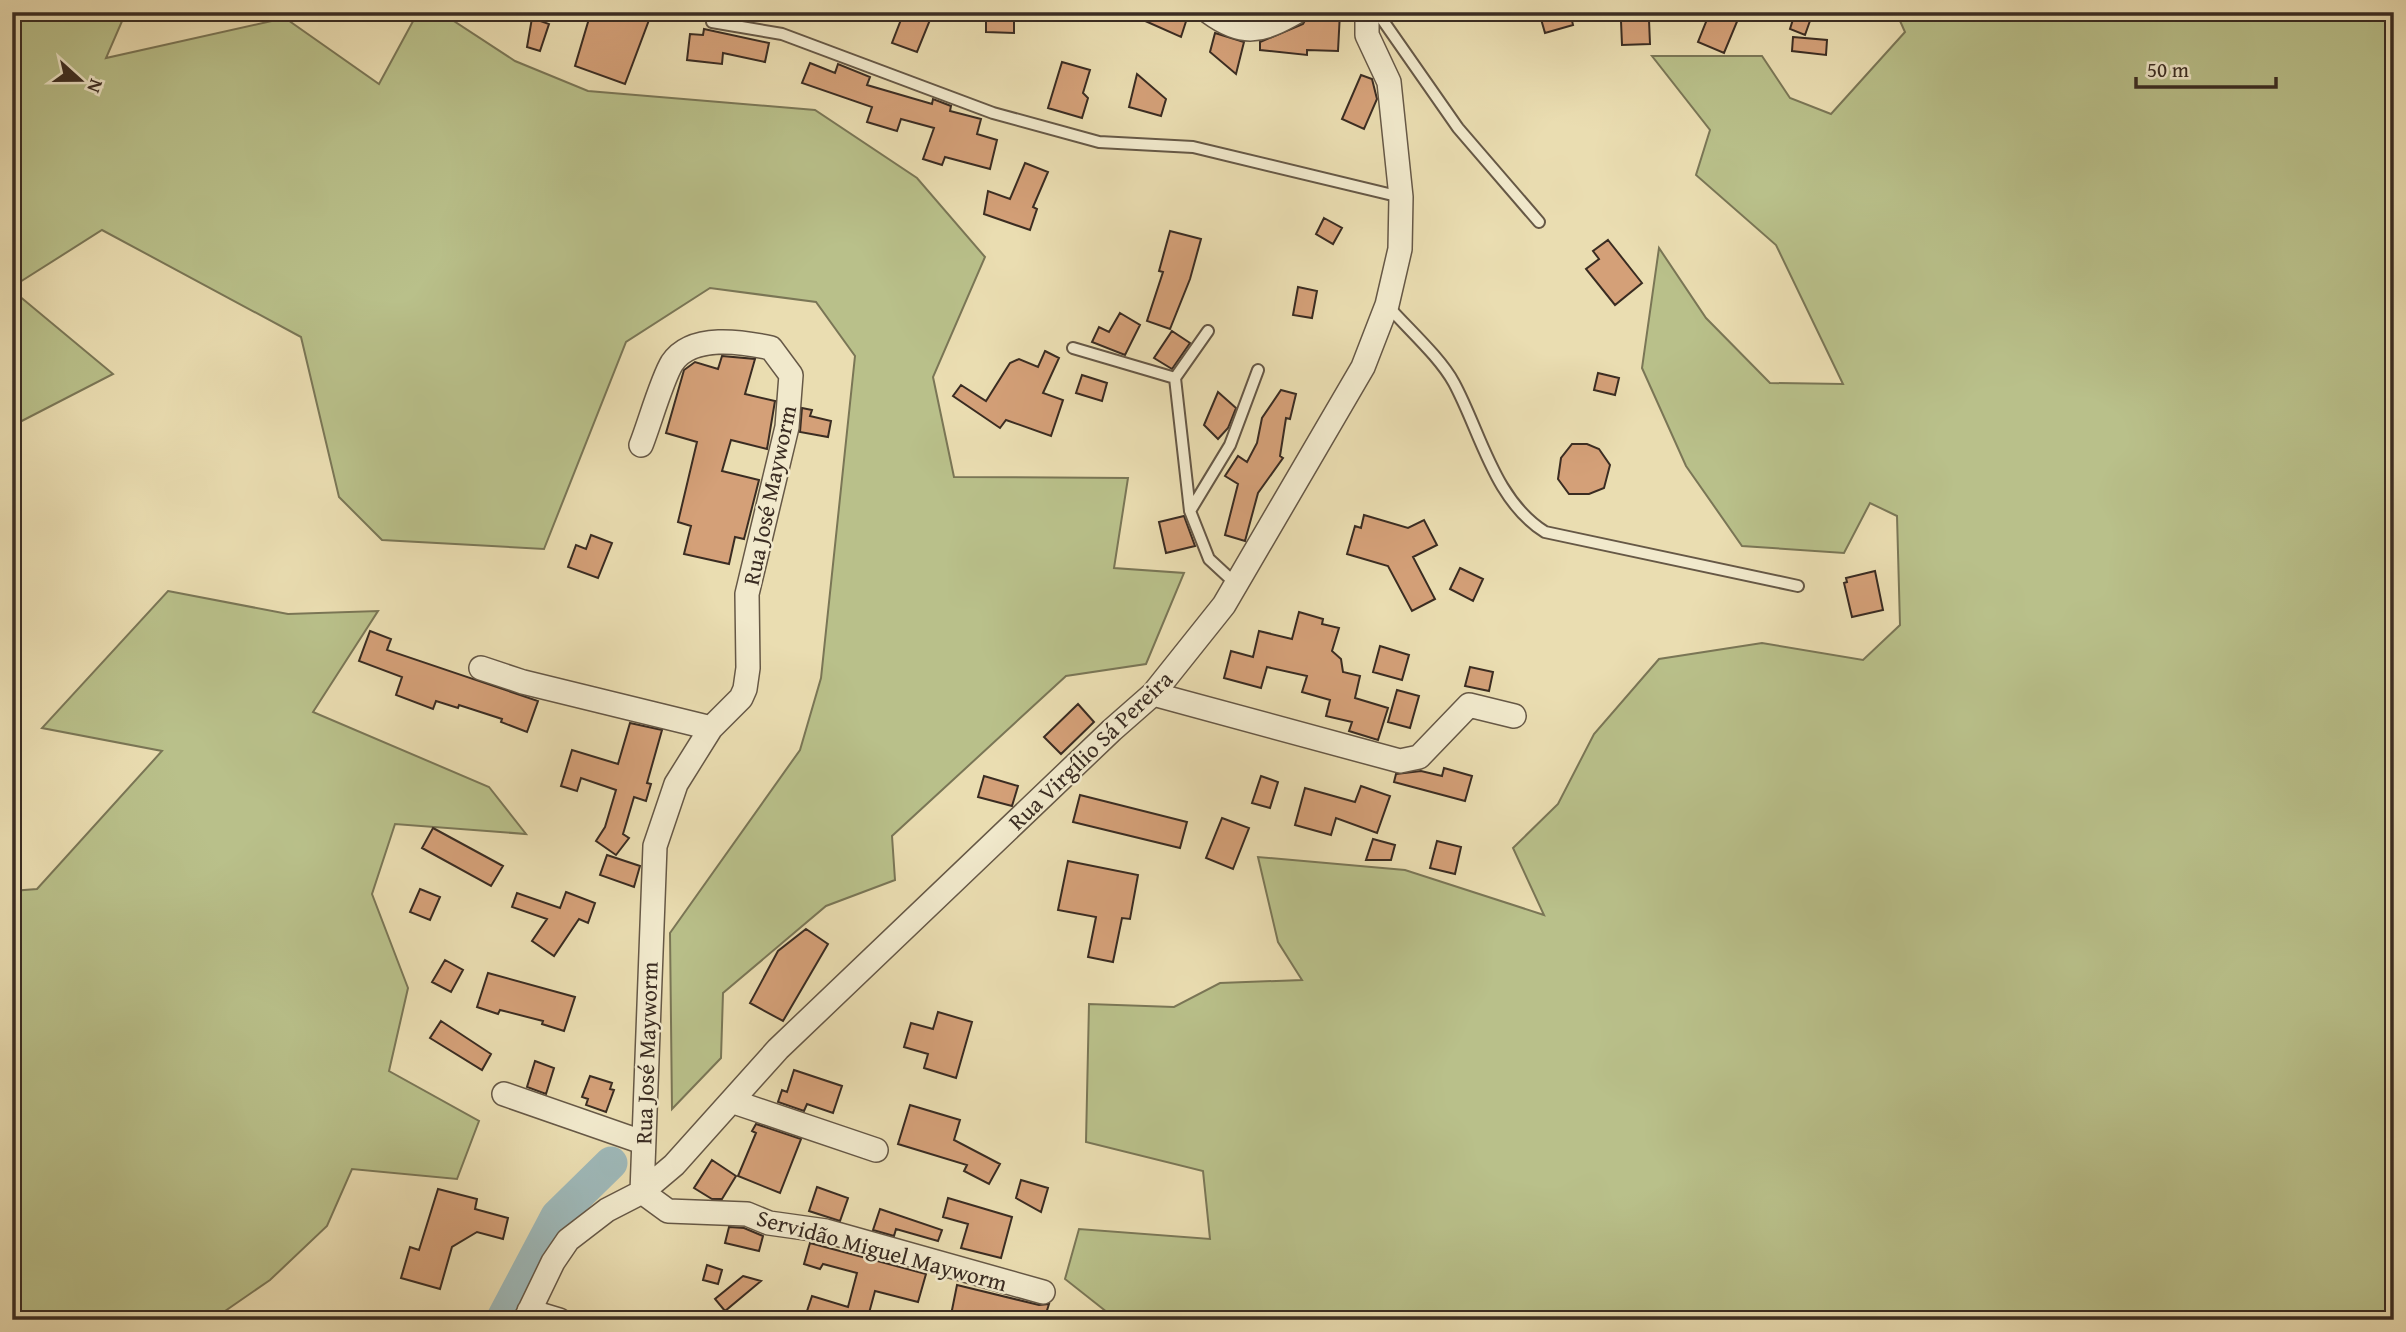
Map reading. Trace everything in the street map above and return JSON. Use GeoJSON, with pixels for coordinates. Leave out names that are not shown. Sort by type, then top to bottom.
{"type":"FeatureCollection","features":[{"type":"Feature","properties":{"kind":"street"},"geometry":{"type":"LineString","coordinates":[[1209,12],[1229,27],[1249,31],[1273,25],[1296,12]]}},
{"type":"Feature","properties":{"kind":"street","name":"Rua Virgílio Sá Pereira"},"geometry":{"type":"LineString","coordinates":[[527,1315],[553,1262],[568,1240],[607,1210],[642,1192],[674,1165],[734,1102],[778,1049],[1153,694],[1217,613],[1236,584],[1363,367],[1387,305],[1400,249],[1401,197],[1389,82],[1367,35],[1367,12]]}},
{"type":"Feature","properties":{"kind":"street","name":"Rua José Mayworm"},"geometry":{"type":"LineString","coordinates":[[641,446],[672,363],[687,349],[713,342],[771,348],[791,375],[788,427],[747,594],[747,680],[741,698],[711,728],[676,784],[655,846],[642,1192]]}},
{"type":"Feature","properties":{"kind":"street"},"geometry":{"type":"LineString","coordinates":[[481,668],[523,682],[711,728]]}},
{"type":"Feature","properties":{"kind":"street"},"geometry":{"type":"LineString","coordinates":[[1153,694],[1400,761],[1419,757],[1469,705],[1514,716]]}},
{"type":"Feature","properties":{"kind":"street"},"geometry":{"type":"LineString","coordinates":[[505,1094],[642,1142]]}},
{"type":"Feature","properties":{"kind":"street"},"geometry":{"type":"LineString","coordinates":[[734,1102],[876,1150]]}},
{"type":"Feature","properties":{"kind":"street","name":"Servidão Miguel Mayworm"},"geometry":{"type":"LineString","coordinates":[[642,1192],[668,1211],[747,1214],[769,1223],[826,1231],[1043,1292]]}},
{"type":"Feature","properties":{"kind":"street"},"geometry":{"type":"LineString","coordinates":[[527,1315],[559,1320]]}},
{"type":"Feature","properties":{"kind":"lane"},"geometry":{"type":"LineString","coordinates":[[1377,12],[1458,128],[1539,222]]}},
{"type":"Feature","properties":{"kind":"lane"},"geometry":{"type":"LineString","coordinates":[[712,22],[782,34],[993,113],[1100,142],[1193,147],[1401,197]]}},
{"type":"Feature","properties":{"kind":"lane"},"geometry":{"type":"LineString","coordinates":[[1387,305],[1452,380],[1510,501],[1525,520],[1545,532],[1798,586]]}},
{"type":"Feature","properties":{"kind":"lane"},"geometry":{"type":"LineString","coordinates":[[1208,331],[1175,378],[1190,511],[1209,559],[1236,584]]}},
{"type":"Feature","properties":{"kind":"lane"},"geometry":{"type":"LineString","coordinates":[[1073,348],[1175,378]]}},
{"type":"Feature","properties":{"kind":"lane"},"geometry":{"type":"LineString","coordinates":[[1190,511],[1230,445],[1258,370]]}},
{"type":"Feature","properties":{"kind":"green space"},"geometry":{"type":"Polygon","coordinates":[[[12,12],[126,12],[106,58],[285,18],[379,84],[418,12],[440,12],[515,61],[588,91],[815,110],[917,178],[985,257],[933,377],[954,477],[1128,478],[1114,568],[1184,573],[1146,664],[1066,676],[892,836],[895,880],[826,906],[723,993],[721,1058],[672,1109],[670,933],[800,750],[821,678],[855,356],[816,302],[710,288],[626,342],[544,549],[382,540],[339,497],[301,337],[102,230],[12,287],[12,12]]]}},
{"type":"Feature","properties":{"kind":"green space"},"geometry":{"type":"Polygon","coordinates":[[[1896,12],[2394,12],[2394,1320],[1117,1320],[1065,1279],[1079,1229],[1210,1239],[1203,1171],[1086,1142],[1089,1004],[1174,1007],[1220,983],[1302,980],[1278,942],[1258,857],[1405,870],[1544,915],[1513,848],[1558,804],[1594,734],[1659,659],[1762,643],[1863,660],[1900,625],[1897,516],[1870,503],[1844,553],[1742,546],[1686,466],[1642,368],[1659,248],[1706,318],[1770,383],[1843,384],[1776,245],[1696,175],[1710,130],[1652,56],[1762,56],[1790,98],[1831,114],[1905,32],[1896,12]]]}},
{"type":"Feature","properties":{"kind":"green space"},"geometry":{"type":"Polygon","coordinates":[[[12,290],[113,374],[12,426],[12,290]]]}},
{"type":"Feature","properties":{"kind":"green space"},"geometry":{"type":"Polygon","coordinates":[[[168,591],[288,614],[378,611],[313,712],[489,787],[526,834],[395,824],[372,894],[408,988],[389,1071],[479,1121],[457,1179],[352,1169],[327,1226],[270,1280],[212,1320],[12,1320],[12,891],[37,889],[162,751],[42,728],[168,591]]]}},
{"type":"Feature","properties":{"kind":"building"},"geometry":{"type":"Polygon","coordinates":[[[591,12],[630,12],[649,20],[625,84],[575,66],[591,12]]]}},
{"type":"Feature","properties":{"kind":"building"},"geometry":{"type":"Polygon","coordinates":[[[904,12],[930,20],[917,52],[892,43],[904,12]]]}},
{"type":"Feature","properties":{"kind":"building"},"geometry":{"type":"Polygon","coordinates":[[[986,12],[1014,12],[1014,33],[986,32],[986,12]]]}},
{"type":"Feature","properties":{"kind":"building"},"geometry":{"type":"Polygon","coordinates":[[[1125,12],[1189,12],[1181,37],[1125,12]]]}},
{"type":"Feature","properties":{"kind":"building"},"geometry":{"type":"Polygon","coordinates":[[[1310,12],[1340,12],[1338,51],[1307,50],[1307,55],[1260,50],[1260,42],[1303,24],[1310,12]]]}},
{"type":"Feature","properties":{"kind":"building"},"geometry":{"type":"Polygon","coordinates":[[[1539,12],[1570,12],[1573,25],[1545,33],[1539,12]]]}},
{"type":"Feature","properties":{"kind":"building"},"geometry":{"type":"Polygon","coordinates":[[[1710,12],[1741,12],[1724,53],[1698,42],[1710,12]]]}},
{"type":"Feature","properties":{"kind":"building"},"geometry":{"type":"Polygon","coordinates":[[[1795,13],[1811,18],[1805,35],[1790,29],[1795,13]]]}},
{"type":"Feature","properties":{"kind":"building"},"geometry":{"type":"Polygon","coordinates":[[[532,18],[549,24],[540,51],[527,47],[532,18]]]}},
{"type":"Feature","properties":{"kind":"building"},"geometry":{"type":"Polygon","coordinates":[[[1649,20],[1650,44],[1622,45],[1621,21],[1649,20]]]}},
{"type":"Feature","properties":{"kind":"building"},"geometry":{"type":"Polygon","coordinates":[[[704,29],[769,43],[765,62],[723,53],[722,64],[687,60],[690,34],[703,35],[704,29]]]}},
{"type":"Feature","properties":{"kind":"building"},"geometry":{"type":"Polygon","coordinates":[[[1215,33],[1244,42],[1236,74],[1210,52],[1215,33]]]}},
{"type":"Feature","properties":{"kind":"building"},"geometry":{"type":"Polygon","coordinates":[[[1793,37],[1827,40],[1826,55],[1792,51],[1793,37]]]}},
{"type":"Feature","properties":{"kind":"building"},"geometry":{"type":"Polygon","coordinates":[[[1062,62],[1090,70],[1083,93],[1088,98],[1082,118],[1048,108],[1062,62]]]}},
{"type":"Feature","properties":{"kind":"building"},"geometry":{"type":"Polygon","coordinates":[[[810,63],[835,73],[838,64],[870,77],[867,85],[932,104],[933,99],[951,106],[950,111],[981,119],[977,134],[997,140],[990,169],[945,157],[942,165],[923,159],[934,128],[901,119],[897,131],[867,122],[872,107],[802,83],[810,63]]]}},
{"type":"Feature","properties":{"kind":"building"},"geometry":{"type":"Polygon","coordinates":[[[1137,74],[1166,99],[1161,116],[1129,107],[1137,74]]]}},
{"type":"Feature","properties":{"kind":"building"},"geometry":{"type":"Polygon","coordinates":[[[1361,75],[1372,79],[1377,99],[1364,129],[1342,119],[1361,75]]]}},
{"type":"Feature","properties":{"kind":"building"},"geometry":{"type":"Polygon","coordinates":[[[1025,163],[1048,172],[1033,207],[1037,209],[1030,230],[984,214],[988,191],[1010,199],[1025,163]]]}},
{"type":"Feature","properties":{"kind":"building"},"geometry":{"type":"Polygon","coordinates":[[[1324,218],[1342,228],[1333,244],[1316,234],[1324,218]]]}},
{"type":"Feature","properties":{"kind":"building"},"geometry":{"type":"Polygon","coordinates":[[[1170,231],[1201,239],[1190,279],[1170,329],[1147,321],[1163,272],[1159,271],[1170,231]]]}},
{"type":"Feature","properties":{"kind":"building"},"geometry":{"type":"Polygon","coordinates":[[[1608,240],[1642,283],[1615,305],[1586,269],[1599,259],[1593,251],[1608,240]]]}},
{"type":"Feature","properties":{"kind":"building"},"geometry":{"type":"Polygon","coordinates":[[[1298,287],[1317,291],[1312,318],[1293,315],[1298,287]]]}},
{"type":"Feature","properties":{"kind":"building"},"geometry":{"type":"Polygon","coordinates":[[[1120,313],[1140,325],[1125,355],[1092,342],[1099,327],[1109,332],[1120,313]]]}},
{"type":"Feature","properties":{"kind":"building"},"geometry":{"type":"Polygon","coordinates":[[[1172,331],[1190,343],[1172,369],[1154,358],[1172,331]]]}},
{"type":"Feature","properties":{"kind":"building"},"geometry":{"type":"Polygon","coordinates":[[[1045,351],[1059,358],[1043,393],[1063,400],[1051,436],[1006,420],[1000,428],[953,396],[961,385],[986,401],[1010,363],[1019,359],[1038,367],[1045,351]]]}},
{"type":"Feature","properties":{"kind":"building"},"geometry":{"type":"Polygon","coordinates":[[[722,356],[755,359],[745,394],[775,401],[767,449],[731,440],[722,471],[759,480],[744,539],[735,537],[729,564],[684,554],[691,526],[678,522],[697,442],[666,433],[684,370],[695,362],[718,369],[722,356]]]}},
{"type":"Feature","properties":{"kind":"building"},"geometry":{"type":"Polygon","coordinates":[[[1598,373],[1619,378],[1615,395],[1594,390],[1598,373]]]}},
{"type":"Feature","properties":{"kind":"building"},"geometry":{"type":"Polygon","coordinates":[[[1082,375],[1107,383],[1102,401],[1076,393],[1082,375]]]}},
{"type":"Feature","properties":{"kind":"building"},"geometry":{"type":"Polygon","coordinates":[[[1281,390],[1296,394],[1290,419],[1286,418],[1280,456],[1283,458],[1258,493],[1245,541],[1225,535],[1238,484],[1225,476],[1238,456],[1247,462],[1257,443],[1262,418],[1281,390]]]}},
{"type":"Feature","properties":{"kind":"building"},"geometry":{"type":"Polygon","coordinates":[[[1218,392],[1236,408],[1228,428],[1218,439],[1204,425],[1218,392]]]}},
{"type":"Feature","properties":{"kind":"building"},"geometry":{"type":"Polygon","coordinates":[[[802,408],[812,410],[810,416],[831,421],[828,437],[800,432],[802,408]]]}},
{"type":"Feature","properties":{"kind":"building"},"geometry":{"type":"Polygon","coordinates":[[[1572,444],[1587,444],[1599,449],[1610,465],[1604,488],[1589,494],[1569,494],[1558,479],[1561,458],[1572,444]]]}},
{"type":"Feature","properties":{"kind":"building"},"geometry":{"type":"Polygon","coordinates":[[[1364,515],[1408,528],[1424,520],[1437,545],[1413,557],[1435,599],[1412,611],[1388,566],[1347,554],[1355,526],[1361,528],[1364,515]]]}},
{"type":"Feature","properties":{"kind":"building"},"geometry":{"type":"Polygon","coordinates":[[[1184,516],[1195,546],[1166,553],[1159,522],[1184,516]]]}},
{"type":"Feature","properties":{"kind":"building"},"geometry":{"type":"Polygon","coordinates":[[[591,535],[612,543],[598,578],[568,567],[576,545],[586,549],[591,535]]]}},
{"type":"Feature","properties":{"kind":"building"},"geometry":{"type":"Polygon","coordinates":[[[1460,568],[1483,579],[1473,601],[1450,589],[1460,568]]]}},
{"type":"Feature","properties":{"kind":"building"},"geometry":{"type":"Polygon","coordinates":[[[1875,571],[1883,610],[1852,617],[1844,583],[1847,582],[1846,578],[1875,571]]]}},
{"type":"Feature","properties":{"kind":"building"},"geometry":{"type":"Polygon","coordinates":[[[1299,612],[1323,619],[1322,624],[1339,628],[1332,651],[1341,659],[1343,672],[1360,676],[1355,698],[1388,708],[1378,740],[1349,731],[1352,722],[1326,716],[1330,700],[1302,692],[1307,676],[1267,667],[1261,688],[1224,678],[1231,651],[1253,657],[1259,631],[1292,639],[1299,612]]]}},
{"type":"Feature","properties":{"kind":"building"},"geometry":{"type":"Polygon","coordinates":[[[370,631],[391,639],[387,650],[538,701],[527,732],[501,722],[502,719],[459,705],[458,708],[436,701],[433,709],[396,695],[402,677],[359,661],[370,631]]]}},
{"type":"Feature","properties":{"kind":"building"},"geometry":{"type":"Polygon","coordinates":[[[1380,646],[1409,655],[1402,680],[1373,672],[1380,646]]]}},
{"type":"Feature","properties":{"kind":"building"},"geometry":{"type":"Polygon","coordinates":[[[1470,667],[1493,672],[1489,691],[1465,686],[1470,667]]]}},
{"type":"Feature","properties":{"kind":"building"},"geometry":{"type":"Polygon","coordinates":[[[1397,690],[1419,696],[1410,728],[1388,722],[1397,690]]]}},
{"type":"Feature","properties":{"kind":"building"},"geometry":{"type":"Polygon","coordinates":[[[1078,704],[1094,722],[1061,754],[1044,737],[1078,704]]]}},
{"type":"Feature","properties":{"kind":"building"},"geometry":{"type":"Polygon","coordinates":[[[630,723],[662,730],[647,783],[651,784],[646,801],[634,797],[623,834],[629,838],[616,855],[596,841],[605,827],[616,790],[581,778],[577,791],[561,786],[572,750],[618,764],[630,723]]]}},
{"type":"Feature","properties":{"kind":"building"},"geometry":{"type":"Polygon","coordinates":[[[1444,768],[1472,776],[1465,801],[1394,782],[1396,774],[1421,771],[1442,776],[1444,768]]]}},
{"type":"Feature","properties":{"kind":"building"},"geometry":{"type":"Polygon","coordinates":[[[984,776],[1018,786],[1012,806],[978,797],[984,776]]]}},
{"type":"Feature","properties":{"kind":"building"},"geometry":{"type":"Polygon","coordinates":[[[1261,776],[1278,782],[1270,808],[1252,803],[1261,776]]]}},
{"type":"Feature","properties":{"kind":"building"},"geometry":{"type":"Polygon","coordinates":[[[1361,786],[1390,796],[1377,833],[1336,818],[1331,835],[1295,825],[1305,788],[1355,802],[1361,786]]]}},
{"type":"Feature","properties":{"kind":"building"},"geometry":{"type":"Polygon","coordinates":[[[1080,795],[1187,822],[1180,848],[1073,822],[1080,795]]]}},
{"type":"Feature","properties":{"kind":"building"},"geometry":{"type":"Polygon","coordinates":[[[1222,818],[1249,828],[1233,869],[1206,858],[1222,818]]]}},
{"type":"Feature","properties":{"kind":"building"},"geometry":{"type":"Polygon","coordinates":[[[433,828],[503,866],[491,886],[422,848],[433,828]]]}},
{"type":"Feature","properties":{"kind":"building"},"geometry":{"type":"Polygon","coordinates":[[[1373,839],[1395,845],[1391,860],[1366,860],[1373,839]]]}},
{"type":"Feature","properties":{"kind":"building"},"geometry":{"type":"Polygon","coordinates":[[[1437,841],[1461,847],[1455,874],[1430,868],[1437,841]]]}},
{"type":"Feature","properties":{"kind":"building"},"geometry":{"type":"Polygon","coordinates":[[[607,855],[640,866],[634,887],[600,875],[607,855]]]}},
{"type":"Feature","properties":{"kind":"building"},"geometry":{"type":"Polygon","coordinates":[[[1068,861],[1138,875],[1130,919],[1122,918],[1113,962],[1088,957],[1096,917],[1058,910],[1068,861]]]}},
{"type":"Feature","properties":{"kind":"building"},"geometry":{"type":"Polygon","coordinates":[[[420,889],[440,897],[430,920],[410,912],[420,889]]]}},
{"type":"Feature","properties":{"kind":"building"},"geometry":{"type":"Polygon","coordinates":[[[566,892],[595,903],[588,923],[579,919],[554,956],[532,941],[547,919],[512,907],[517,893],[560,908],[566,892]]]}},
{"type":"Feature","properties":{"kind":"building"},"geometry":{"type":"Polygon","coordinates":[[[806,929],[828,944],[783,1021],[750,1003],[778,951],[806,929]]]}},
{"type":"Feature","properties":{"kind":"building"},"geometry":{"type":"Polygon","coordinates":[[[445,960],[463,970],[451,992],[432,982],[445,960]]]}},
{"type":"Feature","properties":{"kind":"building"},"geometry":{"type":"Polygon","coordinates":[[[488,973],[575,997],[564,1031],[542,1024],[543,1021],[500,1010],[498,1014],[477,1007],[488,973]]]}},
{"type":"Feature","properties":{"kind":"building"},"geometry":{"type":"Polygon","coordinates":[[[938,1012],[972,1022],[956,1078],[924,1068],[928,1054],[904,1047],[911,1023],[933,1029],[938,1012]]]}},
{"type":"Feature","properties":{"kind":"building"},"geometry":{"type":"Polygon","coordinates":[[[441,1021],[491,1054],[482,1070],[430,1038],[441,1021]]]}},
{"type":"Feature","properties":{"kind":"building"},"geometry":{"type":"Polygon","coordinates":[[[535,1061],[554,1068],[546,1094],[527,1087],[535,1061]]]}},
{"type":"Feature","properties":{"kind":"building"},"geometry":{"type":"Polygon","coordinates":[[[794,1070],[842,1086],[833,1113],[807,1104],[804,1111],[778,1102],[782,1090],[787,1092],[794,1070]]]}},
{"type":"Feature","properties":{"kind":"building"},"geometry":{"type":"Polygon","coordinates":[[[590,1076],[612,1083],[610,1089],[614,1090],[606,1112],[586,1105],[588,1099],[582,1097],[590,1076]]]}},
{"type":"Feature","properties":{"kind":"building"},"geometry":{"type":"Polygon","coordinates":[[[910,1105],[960,1120],[954,1140],[1000,1164],[989,1184],[964,1171],[967,1165],[898,1144],[910,1105]]]}},
{"type":"Feature","properties":{"kind":"building"},"geometry":{"type":"Polygon","coordinates":[[[756,1124],[801,1139],[780,1193],[738,1176],[756,1133],[752,1131],[756,1124]]]}},
{"type":"Feature","properties":{"kind":"building"},"geometry":{"type":"Polygon","coordinates":[[[712,1160],[736,1176],[722,1199],[712,1199],[694,1188],[712,1160]]]}},
{"type":"Feature","properties":{"kind":"building"},"geometry":{"type":"Polygon","coordinates":[[[1021,1180],[1048,1188],[1041,1212],[1016,1198],[1021,1180]]]}},
{"type":"Feature","properties":{"kind":"building"},"geometry":{"type":"Polygon","coordinates":[[[817,1187],[848,1198],[840,1221],[809,1211],[817,1187]]]}},
{"type":"Feature","properties":{"kind":"building"},"geometry":{"type":"Polygon","coordinates":[[[438,1189],[477,1199],[475,1209],[508,1218],[503,1239],[477,1232],[452,1247],[440,1289],[401,1278],[410,1247],[419,1250],[438,1189]]]}},
{"type":"Feature","properties":{"kind":"building"},"geometry":{"type":"Polygon","coordinates":[[[948,1198],[1012,1217],[1001,1258],[961,1248],[968,1224],[943,1217],[948,1198]]]}},
{"type":"Feature","properties":{"kind":"building"},"geometry":{"type":"Polygon","coordinates":[[[880,1209],[942,1230],[938,1241],[896,1229],[894,1236],[873,1230],[880,1209]]]}},
{"type":"Feature","properties":{"kind":"building"},"geometry":{"type":"Polygon","coordinates":[[[729,1227],[744,1228],[763,1236],[759,1251],[725,1243],[729,1227]]]}},
{"type":"Feature","properties":{"kind":"building"},"geometry":{"type":"Polygon","coordinates":[[[810,1243],[926,1274],[918,1302],[875,1291],[869,1313],[879,1316],[879,1320],[804,1320],[812,1296],[848,1307],[857,1273],[823,1264],[820,1269],[804,1264],[810,1243]]]}},
{"type":"Feature","properties":{"kind":"building"},"geometry":{"type":"Polygon","coordinates":[[[707,1265],[722,1270],[718,1284],[703,1280],[707,1265]]]}},
{"type":"Feature","properties":{"kind":"building"},"geometry":{"type":"Polygon","coordinates":[[[743,1276],[761,1281],[725,1311],[715,1299],[743,1276]]]}},
{"type":"Feature","properties":{"kind":"building"},"geometry":{"type":"Polygon","coordinates":[[[957,1285],[1039,1305],[1049,1304],[1044,1320],[1019,1313],[1017,1320],[950,1320],[957,1285]]]}},
{"type":"Feature","properties":{"kind":"waterway"},"geometry":{"type":"LineString","coordinates":[[502,1320],[557,1216],[611,1163]]}}]}
